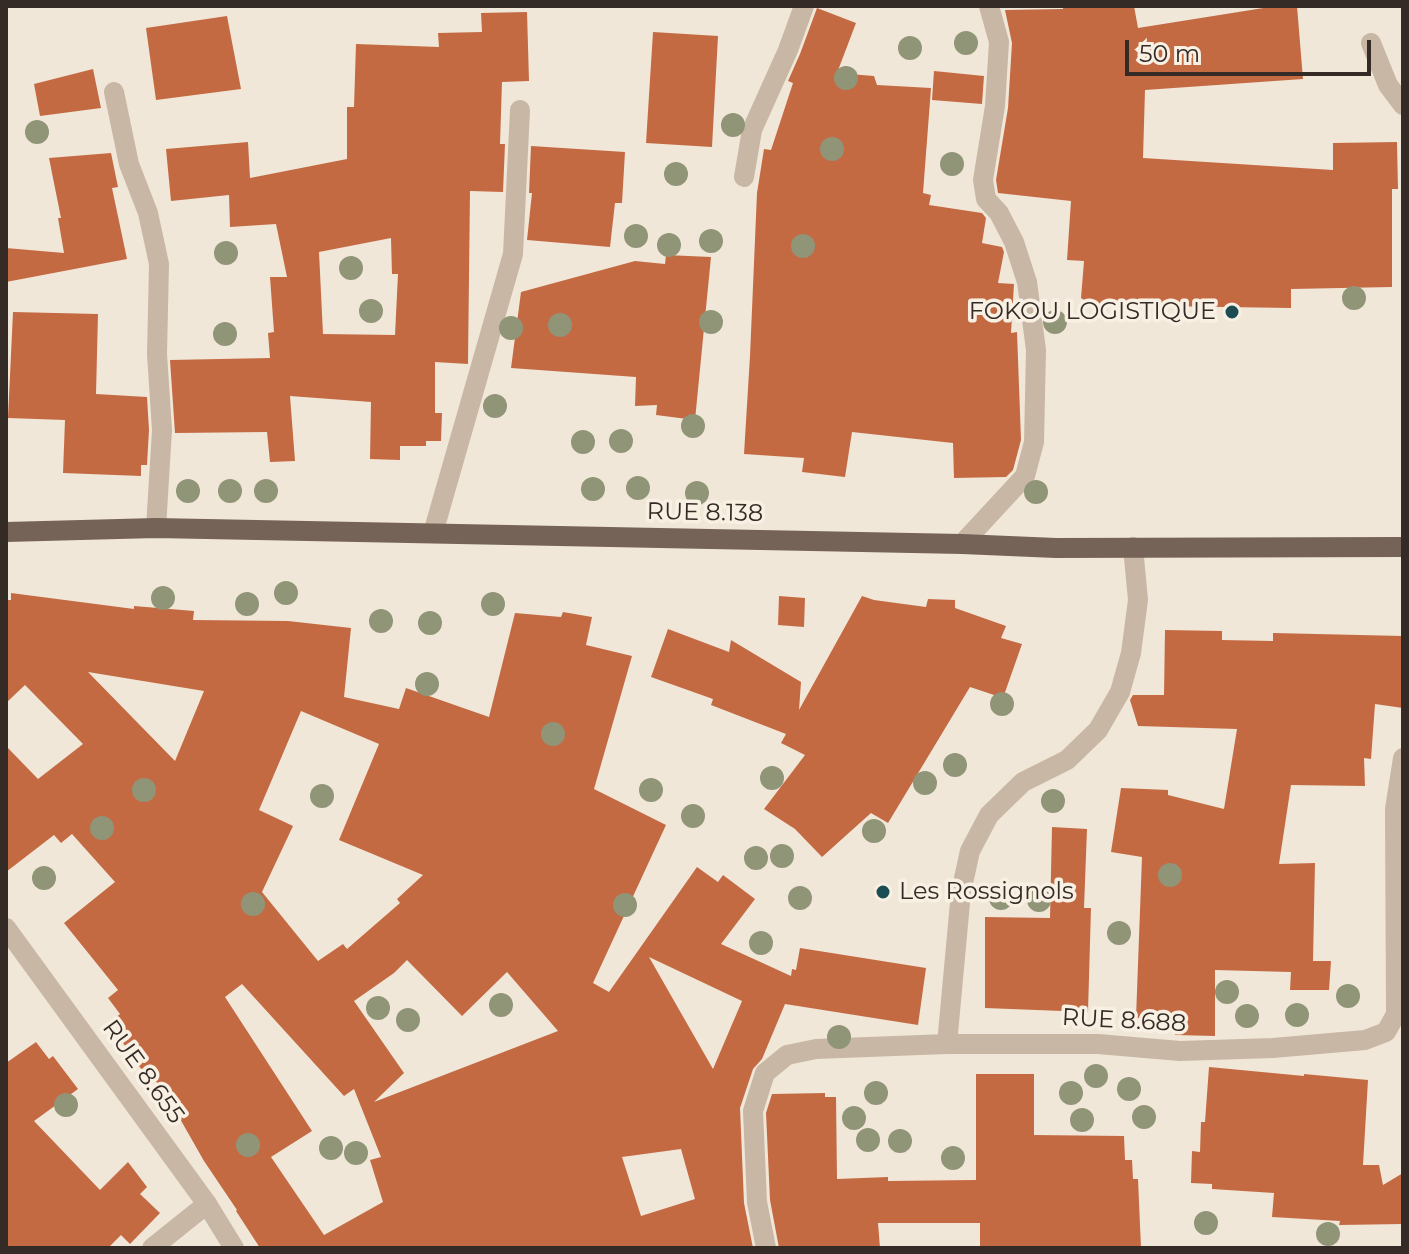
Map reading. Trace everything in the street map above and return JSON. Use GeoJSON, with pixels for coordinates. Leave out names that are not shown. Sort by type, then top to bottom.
{"type":"FeatureCollection","features":[{"type":"Feature","properties":{"kind":"main road","name":"RUE 8.138"},"geometry":{"type":"LineString","coordinates":[[6,532],[156,528],[1056,548],[1403,547]]}},
{"type":"Feature","properties":{"kind":"street"},"geometry":{"type":"LineString","coordinates":[[744,177],[752,130],[804,6]]}},
{"type":"Feature","properties":{"kind":"street"},"geometry":{"type":"LineString","coordinates":[[962,544],[1025,476],[1034,442],[1036,350],[1027,282],[1014,242],[999,213],[986,199],[983,180],[995,106],[999,42],[989,6]]}},
{"type":"Feature","properties":{"kind":"street"},"geometry":{"type":"LineString","coordinates":[[1371,43],[1388,85],[1403,105]]}},
{"type":"Feature","properties":{"kind":"street"},"geometry":{"type":"LineString","coordinates":[[114,92],[129,164],[148,213],[159,264],[157,354],[162,430],[156,528]]}},
{"type":"Feature","properties":{"kind":"street"},"geometry":{"type":"LineString","coordinates":[[433,533],[513,254],[520,110]]}},
{"type":"Feature","properties":{"kind":"street"},"geometry":{"type":"LineString","coordinates":[[947,1044],[961,892],[970,851],[989,815],[1023,782],[1067,760],[1098,730],[1120,692],[1131,653],[1138,600],[1133,547]]}},
{"type":"Feature","properties":{"kind":"street","name":"RUE 8.688"},"geometry":{"type":"LineString","coordinates":[[766,1248],[757,1202],[753,1111],[765,1073],[787,1055],[816,1049],[947,1044],[1098,1044],[1180,1051],[1273,1048],[1365,1040],[1386,1032],[1396,1014],[1395,809],[1403,758]]}},
{"type":"Feature","properties":{"kind":"street","name":"RUE 8.655"},"geometry":{"type":"LineString","coordinates":[[6,928],[207,1204],[234,1248]]}},
{"type":"Feature","properties":{"kind":"street"},"geometry":{"type":"LineString","coordinates":[[152,1248],[207,1204]]}},
{"type":"Feature","properties":{"kind":"building"},"geometry":{"type":"Polygon","coordinates":[[[1063,6],[1134,6],[1138,28],[1276,6],[1297,6],[1303,79],[1145,90],[1143,158],[1333,170],[1333,143],[1397,142],[1398,189],[1392,189],[1392,287],[1291,289],[1291,308],[1092,305],[1081,298],[1084,261],[1067,260],[1071,201],[998,193],[996,180],[1008,108],[1012,43],[1005,10],[1063,9],[1063,6]]]}},
{"type":"Feature","properties":{"kind":"building"},"geometry":{"type":"Polygon","coordinates":[[[817,8],[856,23],[837,73],[874,76],[877,85],[931,88],[923,193],[931,195],[929,205],[982,213],[986,218],[982,243],[1002,247],[1004,252],[998,283],[1014,284],[1011,333],[1017,332],[1021,440],[1013,470],[1006,477],[954,478],[953,443],[852,432],[845,477],[802,472],[804,458],[744,454],[757,193],[764,149],[771,150],[793,83],[788,81],[817,8]]]}},
{"type":"Feature","properties":{"kind":"building"},"geometry":{"type":"Polygon","coordinates":[[[527,12],[529,81],[502,82],[500,144],[505,144],[503,192],[470,191],[468,364],[435,362],[435,413],[442,413],[441,441],[426,441],[426,446],[400,446],[400,460],[370,459],[371,402],[290,396],[295,461],[270,462],[267,432],[175,433],[170,360],[270,358],[268,333],[274,332],[270,277],[287,277],[276,224],[230,227],[229,195],[171,201],[166,149],[248,142],[250,178],[347,159],[347,107],[354,107],[356,44],[439,47],[438,33],[482,32],[481,13],[527,12]],[[391,238],[319,252],[323,334],[395,335],[398,274],[392,274],[391,238]]]}},
{"type":"Feature","properties":{"kind":"building"},"geometry":{"type":"Polygon","coordinates":[[[227,16],[241,89],[156,100],[146,28],[227,16]]]}},
{"type":"Feature","properties":{"kind":"building"},"geometry":{"type":"Polygon","coordinates":[[[653,32],[718,36],[712,147],[646,143],[653,32]]]}},
{"type":"Feature","properties":{"kind":"building"},"geometry":{"type":"Polygon","coordinates":[[[93,69],[101,108],[40,116],[34,84],[93,69]]]}},
{"type":"Feature","properties":{"kind":"building"},"geometry":{"type":"Polygon","coordinates":[[[934,71],[984,76],[982,104],[932,100],[934,71]]]}},
{"type":"Feature","properties":{"kind":"building"},"geometry":{"type":"Polygon","coordinates":[[[531,146],[625,152],[622,203],[615,203],[610,247],[527,240],[532,193],[529,193],[531,146]]]}},
{"type":"Feature","properties":{"kind":"building"},"geometry":{"type":"Polygon","coordinates":[[[111,153],[118,187],[112,188],[127,259],[6,282],[6,248],[64,253],[58,218],[61,218],[49,158],[111,153]]]}},
{"type":"Feature","properties":{"kind":"building"},"geometry":{"type":"Polygon","coordinates":[[[666,255],[711,257],[695,420],[656,415],[657,405],[635,406],[636,377],[511,368],[521,292],[635,261],[665,264],[666,255]]]}},
{"type":"Feature","properties":{"kind":"building"},"geometry":{"type":"Polygon","coordinates":[[[13,312],[98,314],[96,394],[147,397],[147,465],[141,465],[141,476],[63,473],[65,420],[8,418],[13,312]]]}},
{"type":"Feature","properties":{"kind":"building"},"geometry":{"type":"Polygon","coordinates":[[[11,593],[134,609],[134,606],[194,611],[193,620],[288,621],[351,628],[344,697],[399,709],[406,688],[489,717],[515,613],[561,617],[563,612],[592,617],[586,645],[632,656],[594,789],[666,825],[593,983],[609,992],[697,867],[718,882],[723,875],[755,899],[721,944],[791,976],[792,969],[796,970],[800,948],[926,968],[918,1025],[785,1004],[762,1059],[753,1069],[740,1108],[744,1203],[753,1248],[260,1248],[151,1072],[146,1076],[123,1043],[129,1039],[113,1020],[120,1014],[108,998],[118,990],[64,923],[115,882],[72,834],[61,843],[54,835],[6,872],[6,746],[38,779],[83,744],[25,685],[6,703],[6,600],[11,600],[11,593]],[[88,672],[175,761],[204,691],[88,672]],[[301,711],[259,810],[293,826],[262,892],[318,961],[343,944],[347,949],[400,903],[397,899],[423,875],[339,840],[379,744],[301,711]],[[649,957],[713,1069],[742,1001],[649,957]],[[407,960],[354,1001],[404,1073],[374,1102],[558,1031],[507,972],[462,1016],[407,960]],[[242,984],[225,997],[312,1131],[271,1157],[324,1235],[383,1202],[370,1160],[381,1157],[354,1089],[344,1096],[242,984]],[[681,1149],[622,1157],[641,1216],[695,1199],[681,1149]]]}},
{"type":"Feature","properties":{"kind":"building"},"geometry":{"type":"Polygon","coordinates":[[[779,596],[805,598],[804,627],[778,625],[779,596]]]}},
{"type":"Feature","properties":{"kind":"building"},"geometry":{"type":"Polygon","coordinates":[[[862,596],[926,607],[928,599],[955,600],[955,608],[1006,626],[1001,638],[1022,644],[1003,698],[970,687],[888,823],[871,813],[822,857],[795,829],[764,809],[805,755],[781,743],[786,734],[711,705],[713,699],[651,677],[668,629],[729,652],[731,640],[801,682],[799,710],[862,596]]]}},
{"type":"Feature","properties":{"kind":"building"},"geometry":{"type":"Polygon","coordinates":[[[1165,630],[1222,631],[1222,640],[1273,641],[1273,633],[1403,636],[1403,708],[1375,704],[1371,759],[1364,758],[1365,786],[1291,785],[1279,864],[1315,863],[1313,961],[1331,961],[1329,990],[1290,990],[1291,972],[1215,970],[1215,1036],[1175,1035],[1175,1018],[1136,1018],[1142,857],[1111,852],[1121,788],[1168,790],[1168,795],[1224,809],[1237,729],[1138,726],[1130,700],[1133,695],[1164,695],[1165,630]]]}},
{"type":"Feature","properties":{"kind":"building"},"geometry":{"type":"Polygon","coordinates":[[[1052,827],[1087,829],[1084,908],[1091,908],[1088,1012],[985,1008],[985,917],[1050,918],[1052,827]]]}},
{"type":"Feature","properties":{"kind":"building"},"geometry":{"type":"Polygon","coordinates":[[[36,1042],[49,1059],[53,1056],[78,1089],[34,1121],[100,1190],[128,1162],[147,1187],[140,1194],[160,1213],[130,1244],[121,1235],[108,1248],[6,1248],[6,1063],[36,1042]]]}},
{"type":"Feature","properties":{"kind":"building"},"geometry":{"type":"Polygon","coordinates":[[[1209,1067],[1368,1080],[1363,1165],[1379,1165],[1383,1185],[1403,1173],[1403,1224],[1339,1225],[1340,1221],[1272,1217],[1274,1193],[1212,1189],[1212,1184],[1191,1183],[1192,1151],[1200,1152],[1201,1122],[1205,1122],[1209,1067]]]}},
{"type":"Feature","properties":{"kind":"building"},"geometry":{"type":"Polygon","coordinates":[[[976,1074],[1034,1074],[1034,1135],[1124,1136],[1125,1160],[1132,1160],[1133,1179],[1138,1179],[1141,1248],[980,1248],[980,1223],[878,1223],[880,1248],[779,1248],[770,1200],[766,1113],[772,1094],[825,1093],[825,1097],[836,1097],[837,1179],[976,1180],[976,1074]]]}},
{"type":"Feature","properties":{"kind":"place","name":"FOKOU LOGISTIQUE"},"geometry":{"type":"Point","coordinates":[1232,312]}},
{"type":"Feature","properties":{"kind":"place","name":"Les Rossignols"},"geometry":{"type":"Point","coordinates":[883,892]}}]}
